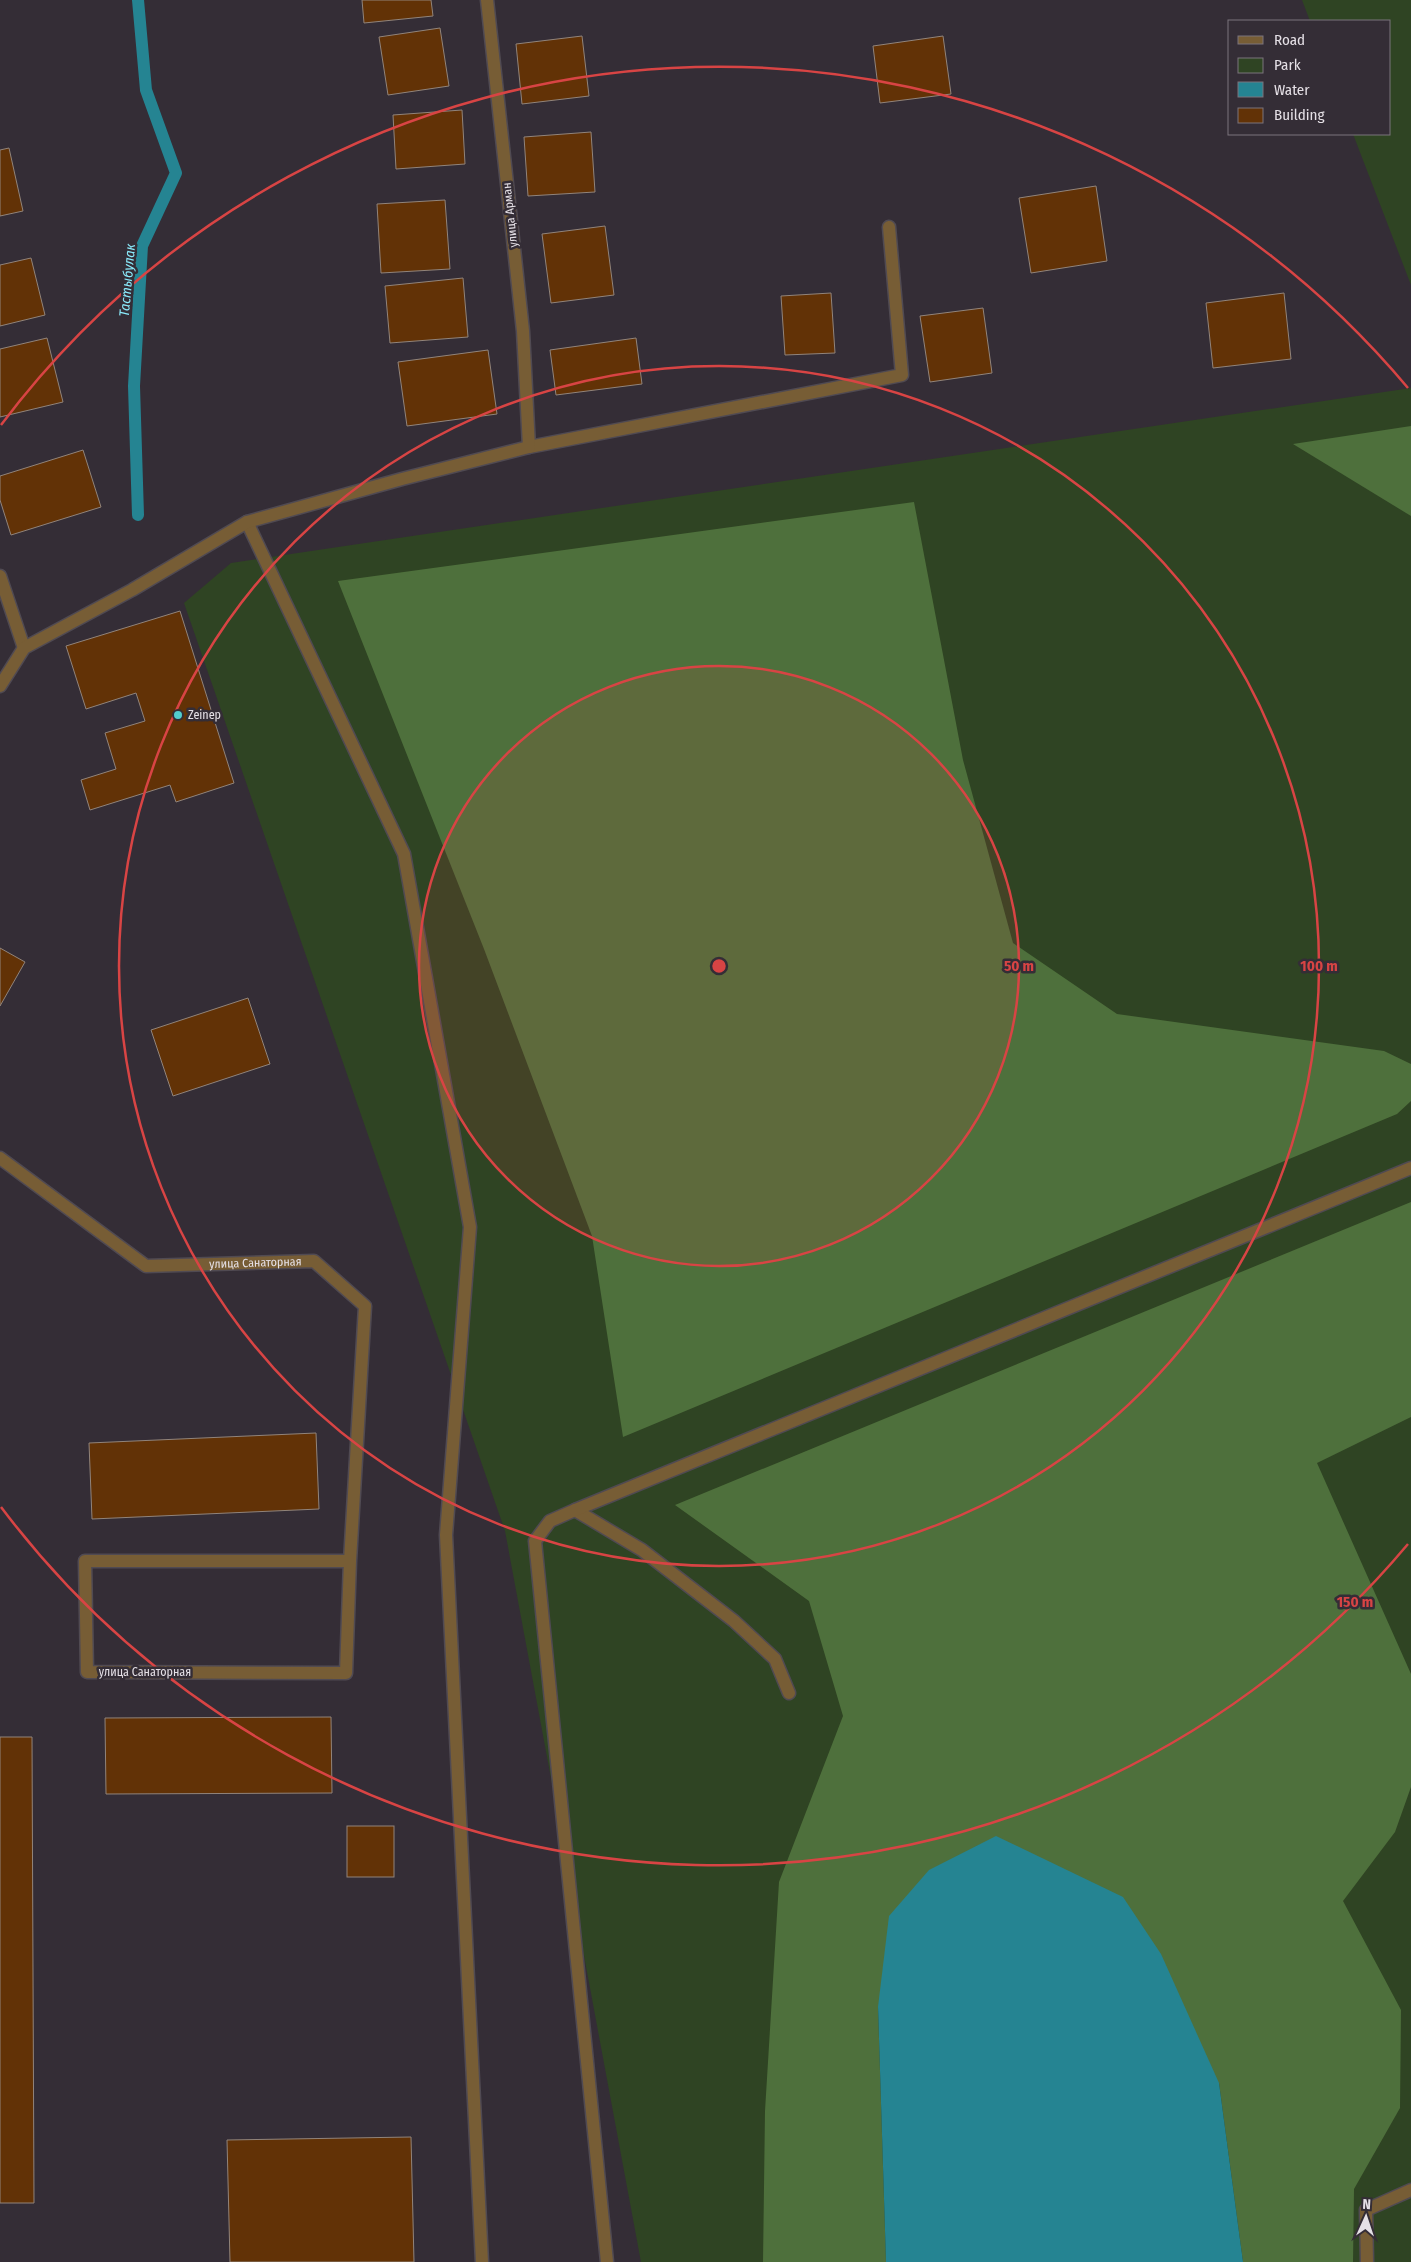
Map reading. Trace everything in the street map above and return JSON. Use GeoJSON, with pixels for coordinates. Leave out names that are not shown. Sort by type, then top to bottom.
{"type":"FeatureCollection","features":[{"type":"Feature","properties":{"kind":"street","name":"улица Арман"},"geometry":{"type":"LineString","coordinates":[[487,0],[523,331],[529,447]]}},
{"type":"Feature","properties":{"kind":"street"},"geometry":{"type":"LineString","coordinates":[[0,686],[24,648],[132,590],[247,522],[402,479],[529,447],[902,375],[889,227]]}},
{"type":"Feature","properties":{"kind":"street"},"geometry":{"type":"LineString","coordinates":[[247,522],[404,854],[470,1227],[446,1535],[482,2262]]}},
{"type":"Feature","properties":{"kind":"street"},"geometry":{"type":"LineString","coordinates":[[0,576],[24,648]]}},
{"type":"Feature","properties":{"kind":"street","name":"улица Санаторная"},"geometry":{"type":"LineString","coordinates":[[0,1158],[146,1266],[314,1261],[365,1306],[350,1561],[346,1673],[88,1672],[84,1561],[350,1561]]}},
{"type":"Feature","properties":{"kind":"street"},"geometry":{"type":"LineString","coordinates":[[607,2262],[534,1541],[550,1521],[575,1510],[1411,1168]]}},
{"type":"Feature","properties":{"kind":"street"},"geometry":{"type":"LineString","coordinates":[[575,1510],[642,1550],[734,1621],[775,1659],[789,1693]]}},
{"type":"Feature","properties":{"kind":"street"},"geometry":{"type":"LineString","coordinates":[[1367,2262],[1366,2210],[1411,2190]]}},
{"type":"Feature","properties":{"kind":"green space"},"geometry":{"type":"Polygon","coordinates":[[[1302,0],[1411,0],[1411,285],[1353,135],[1391,135],[1391,20],[1310,20],[1302,0]]]}},
{"type":"Feature","properties":{"kind":"green space"},"geometry":{"type":"Polygon","coordinates":[[[1411,388],[1411,2262],[641,2262],[505,1531],[184,603],[231,563],[1411,388]]]}},
{"type":"Feature","properties":{"kind":"green space"},"geometry":{"type":"Polygon","coordinates":[[[1411,426],[1411,516],[1293,444],[1411,426]]]}},
{"type":"Feature","properties":{"kind":"green space"},"geometry":{"type":"Polygon","coordinates":[[[914,502],[963,760],[1013,943],[1117,1014],[1384,1051],[1411,1064],[1411,1101],[1397,1114],[623,1437],[592,1236],[484,949],[338,581],[914,502]]]}},
{"type":"Feature","properties":{"kind":"green space"},"geometry":{"type":"Polygon","coordinates":[[[1411,1202],[1411,1417],[1317,1463],[1411,1674],[1411,1787],[1395,1832],[1343,1901],[1401,2010],[1400,2108],[1354,2189],[1353,2262],[1243,2262],[1219,2083],[878,2007],[886,2262],[763,2262],[765,2111],[779,1882],[843,1716],[809,1601],[675,1505],[1411,1202]]]}},
{"type":"Feature","properties":{"kind":"water"},"geometry":{"type":"Polygon","coordinates":[[[996,1836],[1123,1897],[1161,1954],[1219,2083],[1243,2262],[886,2262],[878,2007],[889,1916],[929,1870],[996,1836]]]}},
{"type":"Feature","properties":{"kind":"building"},"geometry":{"type":"Polygon","coordinates":[[[362,0],[431,0],[433,16],[364,23],[362,0]]]}},
{"type":"Feature","properties":{"kind":"building"},"geometry":{"type":"Polygon","coordinates":[[[440,28],[449,86],[388,95],[379,37],[440,28]]]}},
{"type":"Feature","properties":{"kind":"building"},"geometry":{"type":"Polygon","coordinates":[[[582,36],[589,96],[522,104],[516,44],[582,36]]]}},
{"type":"Feature","properties":{"kind":"building"},"geometry":{"type":"Polygon","coordinates":[[[943,36],[951,94],[880,103],[873,46],[943,36]]]}},
{"type":"Feature","properties":{"kind":"building"},"geometry":{"type":"Polygon","coordinates":[[[462,110],[465,164],[396,169],[393,115],[462,110]]]}},
{"type":"Feature","properties":{"kind":"building"},"geometry":{"type":"Polygon","coordinates":[[[591,132],[595,192],[528,196],[524,137],[591,132]]]}},
{"type":"Feature","properties":{"kind":"building"},"geometry":{"type":"Polygon","coordinates":[[[9,148],[23,211],[0,216],[0,150],[9,148]]]}},
{"type":"Feature","properties":{"kind":"building"},"geometry":{"type":"Polygon","coordinates":[[[1096,186],[1107,261],[1031,273],[1019,198],[1096,186]]]}},
{"type":"Feature","properties":{"kind":"building"},"geometry":{"type":"Polygon","coordinates":[[[445,200],[450,269],[381,273],[377,204],[445,200]]]}},
{"type":"Feature","properties":{"kind":"building"},"geometry":{"type":"Polygon","coordinates":[[[605,226],[614,295],[551,303],[542,234],[605,226]]]}},
{"type":"Feature","properties":{"kind":"building"},"geometry":{"type":"Polygon","coordinates":[[[31,258],[45,315],[0,326],[0,265],[31,258]]]}},
{"type":"Feature","properties":{"kind":"building"},"geometry":{"type":"Polygon","coordinates":[[[463,278],[468,337],[390,343],[385,286],[463,278]]]}},
{"type":"Feature","properties":{"kind":"building"},"geometry":{"type":"Polygon","coordinates":[[[831,293],[835,353],[785,355],[781,296],[831,293]]]}},
{"type":"Feature","properties":{"kind":"building"},"geometry":{"type":"Polygon","coordinates":[[[1284,293],[1291,359],[1213,368],[1206,303],[1284,293]]]}},
{"type":"Feature","properties":{"kind":"building"},"geometry":{"type":"Polygon","coordinates":[[[983,308],[992,373],[930,382],[920,316],[983,308]]]}},
{"type":"Feature","properties":{"kind":"building"},"geometry":{"type":"Polygon","coordinates":[[[47,338],[63,402],[0,417],[0,349],[47,338]]]}},
{"type":"Feature","properties":{"kind":"building"},"geometry":{"type":"Polygon","coordinates":[[[636,338],[642,384],[556,395],[550,350],[636,338]]]}},
{"type":"Feature","properties":{"kind":"building"},"geometry":{"type":"Polygon","coordinates":[[[488,350],[497,414],[407,426],[398,362],[488,350]]]}},
{"type":"Feature","properties":{"kind":"building"},"geometry":{"type":"Polygon","coordinates":[[[83,450],[101,507],[11,535],[0,500],[0,476],[83,450]]]}},
{"type":"Feature","properties":{"kind":"building","name":"Zeinep"},"geometry":{"type":"Polygon","coordinates":[[[180,611],[234,783],[176,802],[170,785],[90,810],[81,780],[116,769],[105,733],[145,721],[136,693],[86,709],[66,646],[180,611]]]}},
{"type":"Feature","properties":{"kind":"building"},"geometry":{"type":"Polygon","coordinates":[[[0,948],[25,962],[0,1006],[0,948]]]}},
{"type":"Feature","properties":{"kind":"building"},"geometry":{"type":"Polygon","coordinates":[[[248,998],[270,1064],[173,1096],[151,1030],[248,998]]]}},
{"type":"Feature","properties":{"kind":"building"},"geometry":{"type":"Polygon","coordinates":[[[316,1433],[319,1509],[92,1519],[89,1443],[316,1433]]]}},
{"type":"Feature","properties":{"kind":"building"},"geometry":{"type":"Polygon","coordinates":[[[331,1717],[332,1793],[106,1794],[105,1718],[331,1717]]]}},
{"type":"Feature","properties":{"kind":"building"},"geometry":{"type":"Polygon","coordinates":[[[0,1737],[32,1737],[34,2203],[0,2203],[0,1737]]]}},
{"type":"Feature","properties":{"kind":"building"},"geometry":{"type":"Polygon","coordinates":[[[347,1826],[394,1826],[394,1877],[347,1877],[347,1826]]]}},
{"type":"Feature","properties":{"kind":"building"},"geometry":{"type":"Polygon","coordinates":[[[411,2137],[414,2262],[230,2262],[227,2140],[411,2137]]]}},
{"type":"Feature","properties":{"kind":"waterway","name":"Тастыбулак"},"geometry":{"type":"LineString","coordinates":[[138,0],[146,90],[176,173],[142,246],[134,386],[138,515]]}},
{"type":"Feature","properties":{"kind":"place","name":"Zeinep"},"geometry":{"type":"Point","coordinates":[178,715]}}]}
